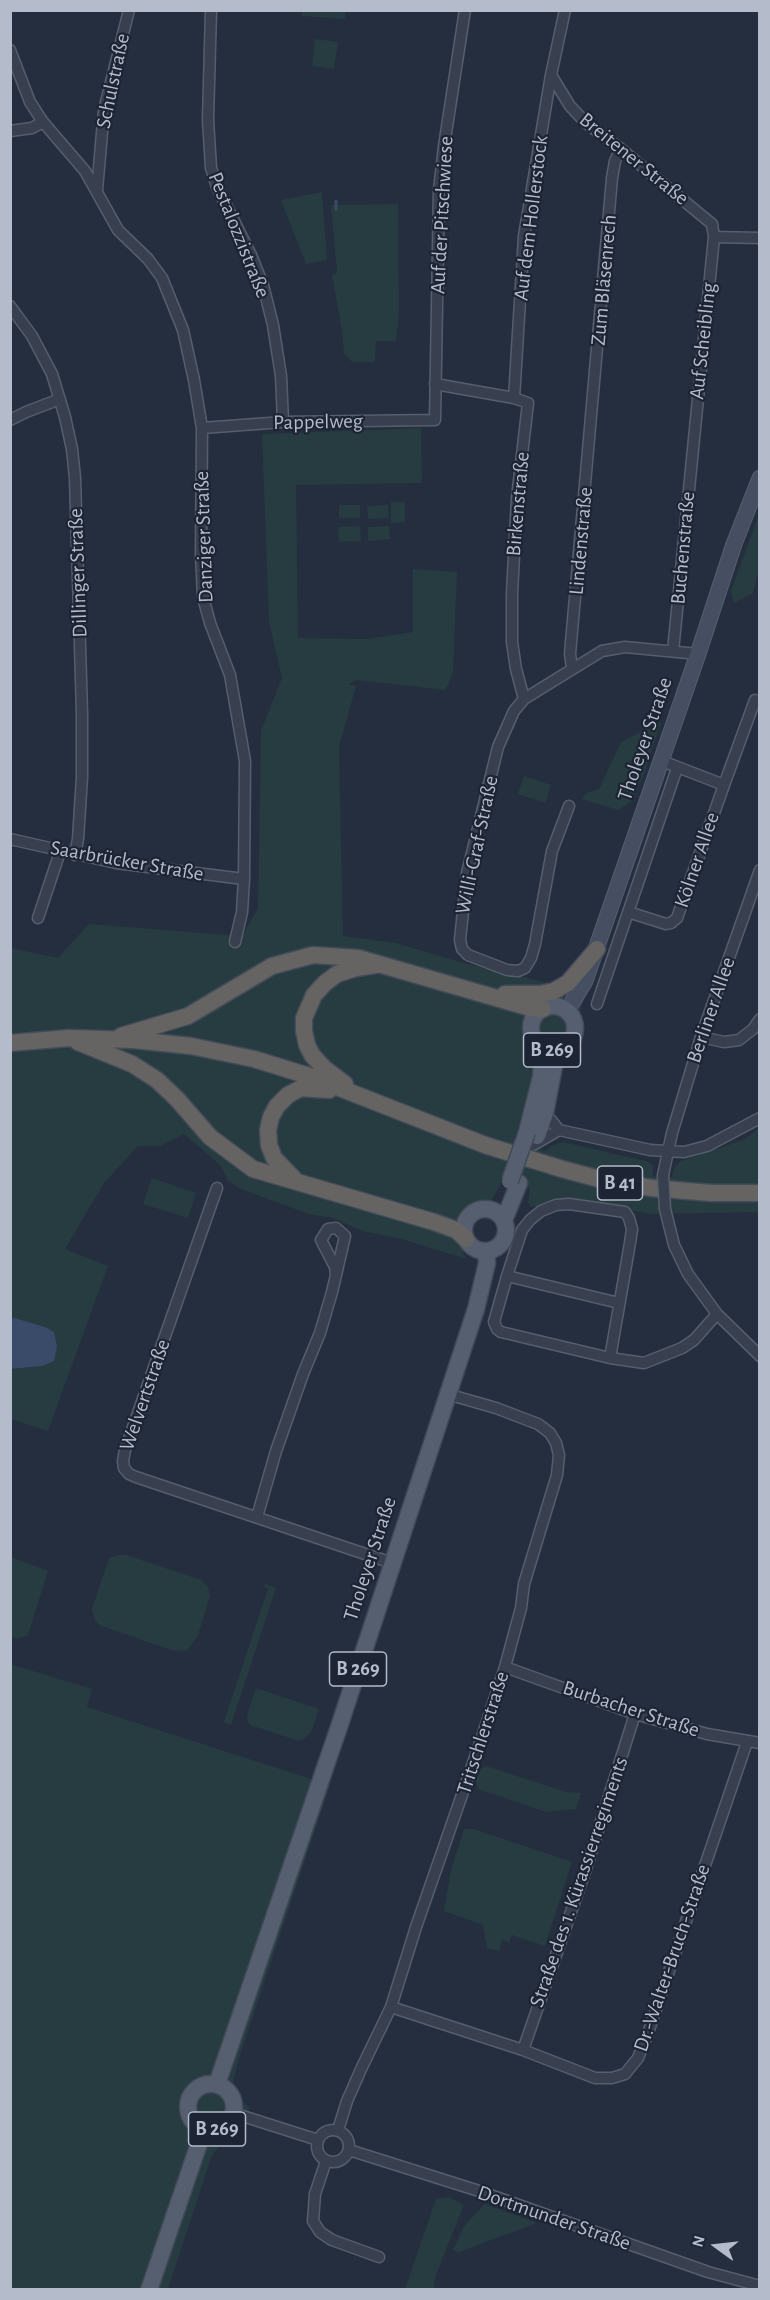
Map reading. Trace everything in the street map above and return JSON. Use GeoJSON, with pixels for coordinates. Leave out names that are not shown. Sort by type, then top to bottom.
{"type":"FeatureCollection","features":[{"type":"Feature","properties":{"kind":"highway"},"geometry":{"type":"LineString","coordinates":[[488,994],[540,994],[554,991],[568,982],[597,949]]}},
{"type":"Feature","properties":{"kind":"highway"},"geometry":{"type":"LineString","coordinates":[[112,1039],[188,1016],[263,971],[293,959],[314,955],[358,958],[488,994],[513,1002],[538,1015]]}},
{"type":"Feature","properties":{"kind":"highway"},"geometry":{"type":"LineString","coordinates":[[359,1094],[324,1068],[312,1055],[307,1045],[304,1018],[308,1005],[325,983],[337,974],[356,968],[379,965]]}},
{"type":"Feature","properties":{"kind":"highway"},"geometry":{"type":"LineString","coordinates":[[69,1038],[132,1064],[157,1080],[210,1137],[253,1169],[434,1222],[456,1230],[466,1239]]}},
{"type":"Feature","properties":{"kind":"highway","name":"B 41"},"geometry":{"type":"LineString","coordinates":[[10,1043],[69,1038],[112,1039],[191,1046],[254,1059],[359,1094],[485,1145],[607,1181],[702,1192],[759,1193]]}},
{"type":"Feature","properties":{"kind":"highway"},"geometry":{"type":"LineString","coordinates":[[297,1182],[274,1158],[269,1145],[268,1130],[277,1106],[288,1095],[301,1088],[359,1094]]}},
{"type":"Feature","properties":{"kind":"highway"},"geometry":{"type":"LineString","coordinates":[[434,1222],[457,1222],[467,1218]]}},
{"type":"Feature","properties":{"kind":"main road","name":"Tholeyer Straße"},"geometry":{"type":"LineString","coordinates":[[567,1011],[585,981],[597,949],[734,544],[759,481]]}},
{"type":"Feature","properties":{"kind":"main road","name":"B 269"},"geometry":{"type":"LineString","coordinates":[[555,1006],[567,1011],[574,1022],[574,1035],[571,1041],[560,1049],[551,1050],[543,1047],[533,1036],[538,1015],[555,1006]]}},
{"type":"Feature","properties":{"kind":"main road","name":"B 269"},"geometry":{"type":"LineString","coordinates":[[532,1138],[543,1047]]}},
{"type":"Feature","properties":{"kind":"main road","name":"B 269"},"geometry":{"type":"LineString","coordinates":[[486,1251],[493,1249],[504,1240],[506,1233],[504,1220],[515,1182],[532,1138],[545,1113],[555,1061],[560,1049]]}},
{"type":"Feature","properties":{"kind":"main road","name":"B 269"},"geometry":{"type":"LineString","coordinates":[[467,1218],[476,1210],[494,1206],[515,1182]]}},
{"type":"Feature","properties":{"kind":"main road"},"geometry":{"type":"LineString","coordinates":[[487,1208],[500,1214],[504,1220]]}},
{"type":"Feature","properties":{"kind":"main road"},"geometry":{"type":"LineString","coordinates":[[467,1218],[464,1232],[466,1239],[472,1247],[486,1251]]}},
{"type":"Feature","properties":{"kind":"main road","name":"Tholeyer Straße"},"geometry":{"type":"LineString","coordinates":[[217,2084],[340,1724],[476,1309],[487,1263],[486,1251]]}},
{"type":"Feature","properties":{"kind":"main road","name":"B 269"},"geometry":{"type":"LineString","coordinates":[[204,2084],[217,2084],[229,2092],[233,2113],[222,2127],[204,2129],[189,2116],[189,2097],[193,2091],[204,2084]]}},
{"type":"Feature","properties":{"kind":"main road","name":"B 269"},"geometry":{"type":"LineString","coordinates":[[149,2289],[204,2129]]}},
{"type":"Feature","properties":{"kind":"street","name":"Schulstraße"},"geometry":{"type":"LineString","coordinates":[[97,190],[87,155],[109,89],[129,10]]}},
{"type":"Feature","properties":{"kind":"street","name":"Pestalozzistraße"},"geometry":{"type":"LineString","coordinates":[[211,10],[208,120],[211,168],[221,197],[252,255],[263,285],[273,325],[281,376],[283,422]]}},
{"type":"Feature","properties":{"kind":"street","name":"Auf der Pitschwiese"},"geometry":{"type":"LineString","coordinates":[[435,420],[439,190],[465,10]]}},
{"type":"Feature","properties":{"kind":"street"},"geometry":{"type":"LineString","coordinates":[[551,75],[566,10]]}},
{"type":"Feature","properties":{"kind":"street","name":"Danziger Straße"},"geometry":{"type":"LineString","coordinates":[[10,50],[30,102],[43,122],[87,155],[97,190],[118,230],[148,259],[162,278],[183,330],[202,428],[203,597],[210,623],[230,675],[242,739],[245,784],[244,879],[242,912],[235,942]]}},
{"type":"Feature","properties":{"kind":"street","name":"Breitener Straße"},"geometry":{"type":"LineString","coordinates":[[551,75],[570,106],[586,123],[704,216],[712,224],[714,237]]}},
{"type":"Feature","properties":{"kind":"street","name":"Auf dem Hollerstock"},"geometry":{"type":"LineString","coordinates":[[514,398],[524,236],[551,75]]}},
{"type":"Feature","properties":{"kind":"street"},"geometry":{"type":"LineString","coordinates":[[10,131],[32,128],[43,122]]}},
{"type":"Feature","properties":{"kind":"street","name":"Zum Bläsenrech"},"geometry":{"type":"LineString","coordinates":[[592,413],[612,178],[615,161],[621,149]]}},
{"type":"Feature","properties":{"kind":"street"},"geometry":{"type":"LineString","coordinates":[[714,237],[759,238]]}},
{"type":"Feature","properties":{"kind":"street","name":"Auf Scheibling"},"geometry":{"type":"LineString","coordinates":[[693,445],[714,237]]}},
{"type":"Feature","properties":{"kind":"street","name":"Dillinger Straße"},"geometry":{"type":"LineString","coordinates":[[11,309],[43,356],[60,399],[72,449],[75,478],[82,713],[81,798],[75,855]]}},
{"type":"Feature","properties":{"kind":"street"},"geometry":{"type":"LineString","coordinates":[[435,384],[514,398]]}},
{"type":"Feature","properties":{"kind":"street","name":"Birkenstraße"},"geometry":{"type":"LineString","coordinates":[[514,398],[528,403],[517,498],[512,593],[512,642],[524,699]]}},
{"type":"Feature","properties":{"kind":"street"},"geometry":{"type":"LineString","coordinates":[[10,420],[60,399]]}},
{"type":"Feature","properties":{"kind":"street","name":"Lindenstraße"},"geometry":{"type":"LineString","coordinates":[[572,668],[570,654],[592,413]]}},
{"type":"Feature","properties":{"kind":"street","name":"Pappelweg"},"geometry":{"type":"LineString","coordinates":[[202,428],[283,422],[435,420]]}},
{"type":"Feature","properties":{"kind":"street","name":"Buchenstraße"},"geometry":{"type":"LineString","coordinates":[[673,651],[693,445]]}},
{"type":"Feature","properties":{"kind":"street","name":"Willi-Graf-Straße"},"geometry":{"type":"LineString","coordinates":[[569,806],[552,851],[535,944],[525,968],[518,971],[507,970],[468,955],[462,949],[460,940],[468,873],[498,747],[514,711],[524,699],[592,655],[625,647],[698,654]]}},
{"type":"Feature","properties":{"kind":"street","name":"Kölner Allee"},"geometry":{"type":"LineString","coordinates":[[628,912],[666,924],[677,918],[755,700]]}},
{"type":"Feature","properties":{"kind":"street","name":"Kölner Allee"},"geometry":{"type":"LineString","coordinates":[[662,761],[724,785]]}},
{"type":"Feature","properties":{"kind":"street"},"geometry":{"type":"LineString","coordinates":[[597,1004],[676,768]]}},
{"type":"Feature","properties":{"kind":"street","name":"Saarbrücker Straße"},"geometry":{"type":"LineString","coordinates":[[10,839],[60,852],[142,867],[244,879]]}},
{"type":"Feature","properties":{"kind":"street"},"geometry":{"type":"LineString","coordinates":[[38,918],[47,897],[60,852]]}},
{"type":"Feature","properties":{"kind":"street","name":"Berliner Allee"},"geometry":{"type":"LineString","coordinates":[[759,870],[701,1037],[667,1151],[663,1175],[665,1209],[674,1245],[688,1274],[717,1314],[759,1356]]}},
{"type":"Feature","properties":{"kind":"street"},"geometry":{"type":"LineString","coordinates":[[701,1037],[724,1042],[739,1040],[753,1029],[759,1019]]}},
{"type":"Feature","properties":{"kind":"street"},"geometry":{"type":"LineString","coordinates":[[545,1113],[559,1130]]}},
{"type":"Feature","properties":{"kind":"street"},"geometry":{"type":"LineString","coordinates":[[532,1138],[559,1130],[650,1150],[684,1152],[707,1146],[759,1118]]}},
{"type":"Feature","properties":{"kind":"street","name":"Welvertstraße"},"geometry":{"type":"LineString","coordinates":[[217,1188],[123,1461],[124,1468],[135,1477],[392,1563]]}},
{"type":"Feature","properties":{"kind":"street"},"geometry":{"type":"LineString","coordinates":[[610,1358],[632,1229],[629,1218],[625,1212],[568,1204],[556,1205],[541,1211],[522,1230],[495,1314],[494,1323],[501,1332],[610,1358],[644,1363],[682,1348],[694,1340],[717,1314]]}},
{"type":"Feature","properties":{"kind":"street"},"geometry":{"type":"LineString","coordinates":[[257,1517],[276,1451],[320,1333],[336,1275]]}},
{"type":"Feature","properties":{"kind":"street"},"geometry":{"type":"LineString","coordinates":[[507,1276],[619,1303]]}},
{"type":"Feature","properties":{"kind":"street","name":"Tritschlerstraße"},"geometry":{"type":"LineString","coordinates":[[338,2130],[354,2084],[391,2007],[505,1667],[521,1608],[524,1584],[557,1474],[559,1455],[550,1433],[538,1424],[496,1408],[447,1394]]}},
{"type":"Feature","properties":{"kind":"street","name":"Burbacher Straße"},"geometry":{"type":"LineString","coordinates":[[505,1667],[635,1714],[707,1734],[759,1743]]}},
{"type":"Feature","properties":{"kind":"street","name":"Straße des 1. Kürassierregiments"},"geometry":{"type":"LineString","coordinates":[[522,2050],[586,1869],[635,1714]]}},
{"type":"Feature","properties":{"kind":"street","name":"Dr.-Walter-Bruch-Straße"},"geometry":{"type":"LineString","coordinates":[[391,2007],[522,2050],[595,2078],[612,2078],[625,2074],[638,2058],[747,1742]]}},
{"type":"Feature","properties":{"kind":"street"},"geometry":{"type":"LineString","coordinates":[[233,2113],[318,2140]]}},
{"type":"Feature","properties":{"kind":"street"},"geometry":{"type":"LineString","coordinates":[[328,2130],[338,2130],[348,2140],[349,2150],[338,2162],[326,2161],[319,2154],[318,2140],[328,2130]]}},
{"type":"Feature","properties":{"kind":"street","name":"Dortmunder Straße"},"geometry":{"type":"LineString","coordinates":[[349,2150],[476,2190],[708,2272],[759,2286]]}},
{"type":"Feature","properties":{"kind":"street"},"geometry":{"type":"LineString","coordinates":[[326,2161],[315,2194],[313,2221],[320,2232],[332,2240],[379,2257]]}},
{"type":"Feature","properties":{"kind":"green space"},"geometry":{"type":"Polygon","coordinates":[[[302,11],[345,11],[345,19],[302,16],[302,11]]]}},
{"type":"Feature","properties":{"kind":"green space"},"geometry":{"type":"Polygon","coordinates":[[[315,39],[338,42],[334,69],[312,66],[315,39]]]}},
{"type":"Feature","properties":{"kind":"green space"},"geometry":{"type":"Polygon","coordinates":[[[322,192],[327,260],[306,264],[281,200],[322,192]]]}},
{"type":"Feature","properties":{"kind":"green space"},"geometry":{"type":"Polygon","coordinates":[[[398,204],[399,313],[396,341],[376,341],[375,362],[352,362],[344,353],[332,275],[337,273],[331,205],[398,204]]]}},
{"type":"Feature","properties":{"kind":"green space"},"geometry":{"type":"Polygon","coordinates":[[[421,428],[422,483],[296,485],[298,638],[366,639],[413,632],[413,569],[457,572],[453,672],[446,690],[356,680],[348,684],[356,686],[339,747],[343,936],[396,943],[460,962],[586,992],[544,1124],[521,1117],[514,1141],[545,1151],[563,1142],[646,1161],[653,1165],[653,1176],[672,1177],[674,1168],[681,1161],[743,1140],[759,1129],[759,1212],[652,1214],[571,1200],[532,1207],[528,1203],[530,1188],[504,1178],[491,1201],[468,1209],[459,1225],[457,1240],[466,1259],[402,1239],[362,1231],[333,1218],[309,1214],[241,1189],[228,1181],[221,1166],[184,1134],[160,1146],[138,1146],[104,1183],[65,1249],[108,1266],[48,1431],[11,1419],[11,1369],[42,1366],[45,1327],[15,1318],[11,1319],[11,948],[58,958],[89,924],[242,936],[258,908],[261,731],[282,678],[269,622],[262,434],[421,428]]]}},
{"type":"Feature","properties":{"kind":"green space"},"geometry":{"type":"Polygon","coordinates":[[[391,502],[405,502],[405,522],[391,523],[391,502]]]}},
{"type":"Feature","properties":{"kind":"green space"},"geometry":{"type":"Polygon","coordinates":[[[339,505],[360,505],[360,518],[339,518],[339,505]]]}},
{"type":"Feature","properties":{"kind":"green space"},"geometry":{"type":"Polygon","coordinates":[[[388,505],[388,518],[368,519],[367,506],[388,505]]]}},
{"type":"Feature","properties":{"kind":"green space"},"geometry":{"type":"Polygon","coordinates":[[[759,515],[759,568],[753,593],[734,603],[731,590],[759,515]]]}},
{"type":"Feature","properties":{"kind":"green space"},"geometry":{"type":"Polygon","coordinates":[[[360,526],[361,541],[339,542],[338,527],[360,526]]]}},
{"type":"Feature","properties":{"kind":"green space"},"geometry":{"type":"Polygon","coordinates":[[[389,526],[390,539],[368,541],[368,527],[389,526]]]}},
{"type":"Feature","properties":{"kind":"green space"},"geometry":{"type":"Polygon","coordinates":[[[661,722],[644,774],[632,801],[618,810],[582,799],[586,793],[599,789],[621,742],[661,722]]]}},
{"type":"Feature","properties":{"kind":"green space"},"geometry":{"type":"Polygon","coordinates":[[[524,776],[551,785],[545,803],[518,794],[524,776]]]}},
{"type":"Feature","properties":{"kind":"green space"},"geometry":{"type":"Polygon","coordinates":[[[152,1178],[196,1193],[188,1218],[143,1204],[152,1178]]]}},
{"type":"Feature","properties":{"kind":"green space"},"geometry":{"type":"Polygon","coordinates":[[[126,1555],[201,1580],[208,1587],[210,1596],[198,1635],[187,1651],[171,1650],[99,1625],[95,1621],[92,1609],[107,1564],[110,1558],[126,1555]]]}},
{"type":"Feature","properties":{"kind":"green space"},"geometry":{"type":"Polygon","coordinates":[[[11,1557],[48,1571],[28,1635],[17,1639],[11,1637],[11,1557]]]}},
{"type":"Feature","properties":{"kind":"green space"},"geometry":{"type":"Polygon","coordinates":[[[265,1584],[276,1588],[231,1725],[224,1722],[268,1589],[264,1587],[265,1584]]]}},
{"type":"Feature","properties":{"kind":"green space"},"geometry":{"type":"Polygon","coordinates":[[[10,1664],[92,1689],[87,1707],[330,1785],[238,2061],[233,2084],[243,2102],[250,2108],[241,2131],[228,2136],[212,2155],[168,2289],[11,2289],[10,1664]]]}},
{"type":"Feature","properties":{"kind":"green space"},"geometry":{"type":"Polygon","coordinates":[[[256,1688],[319,1709],[311,1733],[302,1740],[296,1740],[250,1725],[247,1720],[248,1712],[256,1688]]]}},
{"type":"Feature","properties":{"kind":"green space"},"geometry":{"type":"Polygon","coordinates":[[[486,1766],[566,1792],[581,1793],[576,1809],[546,1812],[478,1789],[476,1781],[480,1769],[486,1766]]]}},
{"type":"Feature","properties":{"kind":"green space"},"geometry":{"type":"Polygon","coordinates":[[[464,1829],[473,1829],[572,1862],[545,1946],[512,1935],[509,1943],[502,1940],[499,1951],[487,1948],[483,1925],[444,1911],[451,1870],[464,1829]]]}},
{"type":"Feature","properties":{"kind":"green space"},"geometry":{"type":"Polygon","coordinates":[[[449,2197],[464,2205],[435,2277],[434,2289],[405,2289],[436,2199],[449,2197]]]}},
{"type":"Feature","properties":{"kind":"green space"},"geometry":{"type":"Polygon","coordinates":[[[485,2204],[537,2223],[459,2252],[453,2250],[464,2226],[485,2204]]]}},
{"type":"Feature","properties":{"kind":"water"},"geometry":{"type":"Polygon","coordinates":[[[15,1318],[54,1332],[57,1346],[54,1361],[42,1366],[11,1369],[11,1319],[15,1318]]]}},
{"type":"Feature","properties":{"kind":"waterway"},"geometry":{"type":"LineString","coordinates":[[336,201],[336,209]]}}]}
